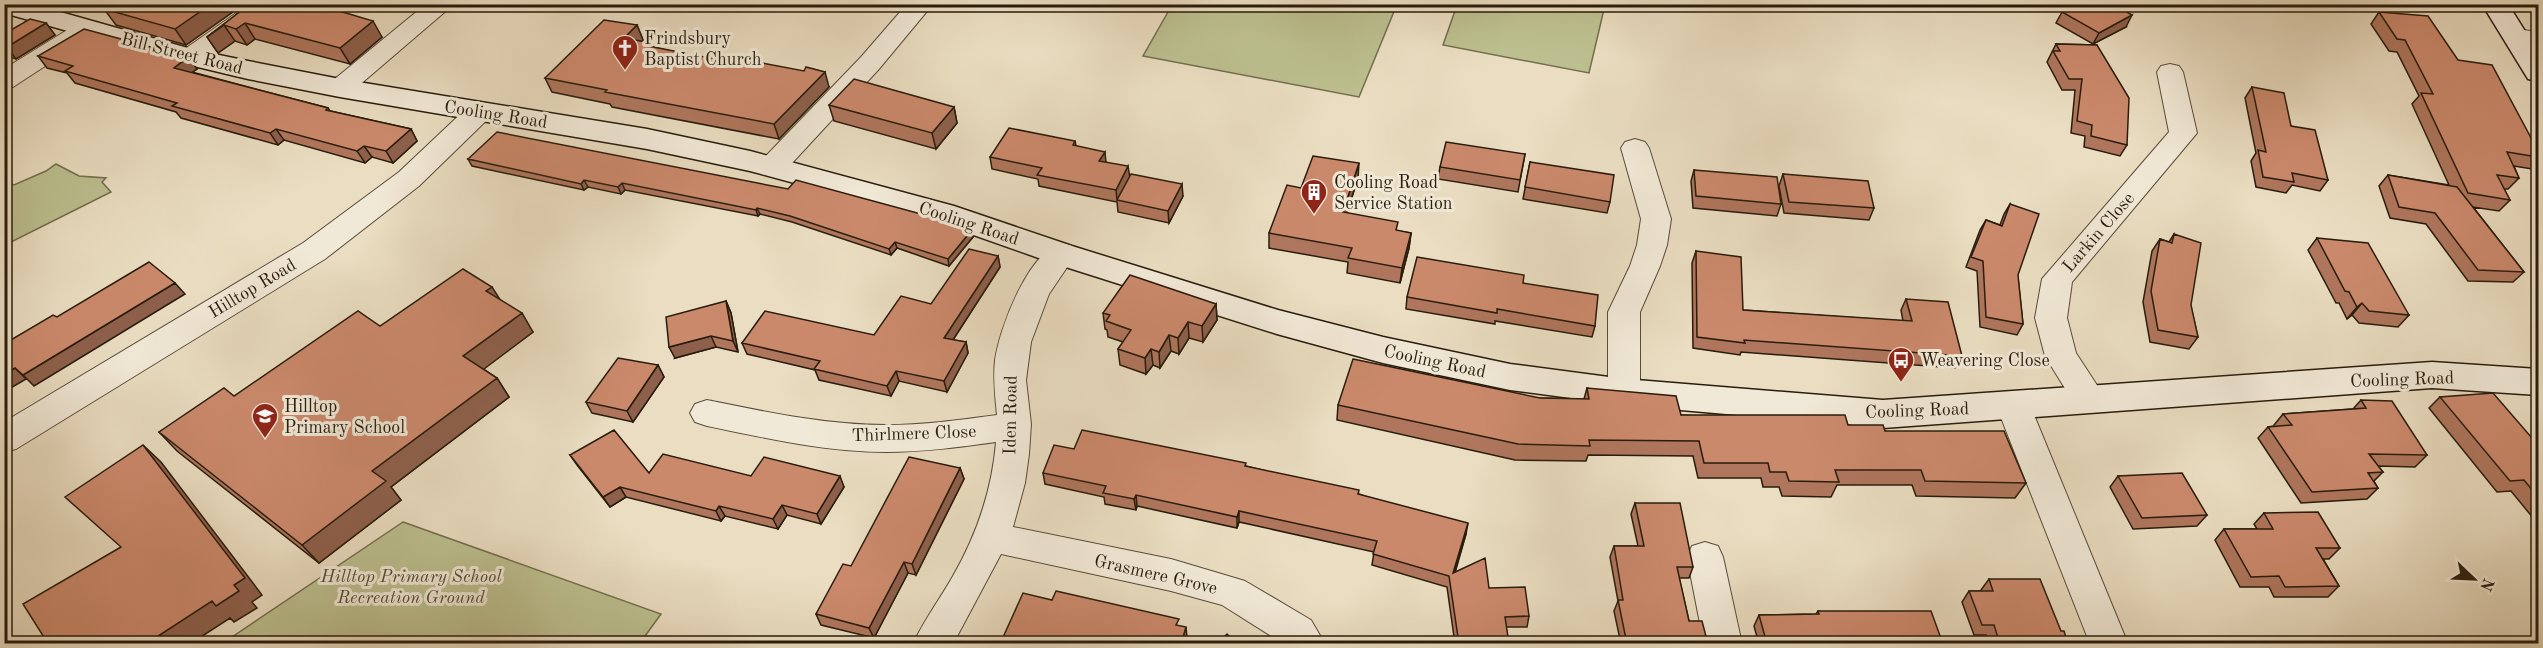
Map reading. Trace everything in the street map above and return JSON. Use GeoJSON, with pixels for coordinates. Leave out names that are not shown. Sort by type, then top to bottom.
{"type":"FeatureCollection","features":[{"type":"Feature","properties":{"kind":"main road"},"geometry":{"type":"LineString","coordinates":[[2495,4],[2527,38],[2538,73]]}},
{"type":"Feature","properties":{"kind":"main road","name":"Bill Street Road"},"geometry":{"type":"LineString","coordinates":[[4,5],[190,57],[351,90]]}},
{"type":"Feature","properties":{"kind":"main road","name":"Cooling Road"},"geometry":{"type":"LineString","coordinates":[[351,90],[676,144],[772,167],[943,213],[1061,254],[1277,322],[1383,350],[1510,377],[1624,392],[1883,414],[2432,375],[2538,382]]}},
{"type":"Feature","properties":{"kind":"street"},"geometry":{"type":"LineString","coordinates":[[190,57],[266,4]]}},
{"type":"Feature","properties":{"kind":"street"},"geometry":{"type":"LineString","coordinates":[[351,90],[442,4]]}},
{"type":"Feature","properties":{"kind":"street"},"geometry":{"type":"LineString","coordinates":[[772,167],[870,63],[921,4]]}},
{"type":"Feature","properties":{"kind":"street"},"geometry":{"type":"LineString","coordinates":[[4,81],[86,28]]}},
{"type":"Feature","properties":{"kind":"street","name":"Larkin Close"},"geometry":{"type":"LineString","coordinates":[[2089,399],[2061,356],[2051,318],[2056,279],[2183,133],[2170,72]]}},
{"type":"Feature","properties":{"kind":"street","name":"Hilltop Road"},"geometry":{"type":"LineString","coordinates":[[4,439],[314,251],[409,179],[480,111]]}},
{"type":"Feature","properties":{"kind":"street"},"geometry":{"type":"LineString","coordinates":[[1624,392],[1624,312],[1645,266],[1652,245],[1656,219],[1635,148]]}},
{"type":"Feature","properties":{"kind":"street","name":"Iden Road"},"geometry":{"type":"LineString","coordinates":[[932,644],[957,603],[990,537],[1008,484],[1014,426],[1010,374],[1016,335],[1036,289],[1061,254]]}},
{"type":"Feature","properties":{"kind":"street"},"geometry":{"type":"LineString","coordinates":[[2013,405],[2109,644]]}},
{"type":"Feature","properties":{"kind":"street","name":"Thirlmere Close"},"geometry":{"type":"LineString","coordinates":[[707,413],[798,431],[868,438],[946,435],[1014,426]]}},
{"type":"Feature","properties":{"kind":"street","name":"Grasmere Grove"},"geometry":{"type":"LineString","coordinates":[[990,537],[1171,575],[1232,592],[1298,632],[1306,644]]}},
{"type":"Feature","properties":{"kind":"street"},"geometry":{"type":"LineString","coordinates":[[1705,557],[1724,644]]}},
{"type":"Feature","properties":{"kind":"green space"},"geometry":{"type":"Polygon","coordinates":[[[1172,5],[1368,5],[1395,9],[1359,97],[1143,56],[1172,5]]]}},
{"type":"Feature","properties":{"kind":"green space"},"geometry":{"type":"Polygon","coordinates":[[[1457,5],[1605,5],[1589,73],[1443,45],[1457,5]]]}},
{"type":"Feature","properties":{"kind":"green space"},"geometry":{"type":"Polygon","coordinates":[[[56,164],[79,176],[106,178],[102,182],[111,192],[5,245],[5,182],[8,181],[14,185],[56,164]]]}},
{"type":"Feature","properties":{"kind":"green space","name":"Hilltop Primary School Recreation Ground"},"geometry":{"type":"Polygon","coordinates":[[[403,522],[661,614],[640,643],[223,643],[403,522]]]}},
{"type":"Feature","properties":{"kind":"building"},"geometry":{"type":"Polygon","coordinates":[[[111,4],[211,4],[175,29],[104,9],[111,4]]]}},
{"type":"Feature","properties":{"kind":"building"},"geometry":{"type":"Polygon","coordinates":[[[250,4],[322,4],[373,21],[340,48],[245,23],[236,29],[224,25],[207,37],[250,4]]]}},
{"type":"Feature","properties":{"kind":"building"},"geometry":{"type":"Polygon","coordinates":[[[2075,4],[2113,4],[2132,15],[2099,33],[2062,12],[2075,4]]]}},
{"type":"Feature","properties":{"kind":"building"},"geometry":{"type":"Polygon","coordinates":[[[2379,12],[2428,16],[2458,60],[2492,65],[2538,151],[2538,157],[2507,152],[2519,178],[2497,175],[2510,200],[2468,193],[2421,93],[2433,94],[2405,40],[2397,39],[2379,12]]]}},
{"type":"Feature","properties":{"kind":"building"},"geometry":{"type":"Polygon","coordinates":[[[30,19],[46,23],[4,47],[4,34],[30,19]]]}},
{"type":"Feature","properties":{"kind":"building"},"geometry":{"type":"Polygon","coordinates":[[[604,20],[637,25],[624,38],[651,43],[648,46],[720,60],[722,58],[756,64],[757,62],[804,71],[806,67],[825,72],[774,124],[605,92],[607,90],[545,78],[604,20]]]}},
{"type":"Feature","properties":{"kind":"building"},"geometry":{"type":"Polygon","coordinates":[[[84,29],[188,57],[174,68],[328,108],[326,110],[411,129],[386,151],[364,146],[357,151],[276,129],[270,133],[172,106],[177,103],[65,71],[73,66],[38,56],[84,29]]]}},
{"type":"Feature","properties":{"kind":"building"},"geometry":{"type":"Polygon","coordinates":[[[2056,44],[2097,45],[2129,98],[2127,145],[2091,136],[2092,125],[2077,121],[2082,79],[2069,79],[2053,51],[2060,51],[2056,44]]]}},
{"type":"Feature","properties":{"kind":"building"},"geometry":{"type":"Polygon","coordinates":[[[854,79],[954,107],[932,133],[829,105],[854,79]]]}},
{"type":"Feature","properties":{"kind":"building"},"geometry":{"type":"Polygon","coordinates":[[[2252,87],[2284,93],[2291,126],[2315,130],[2328,180],[2292,173],[2294,182],[2263,177],[2258,150],[2266,152],[2252,87]]]}},
{"type":"Feature","properties":{"kind":"building"},"geometry":{"type":"Polygon","coordinates":[[[1009,128],[1075,141],[1073,145],[1105,152],[1099,161],[1128,166],[1116,190],[1037,175],[1042,168],[990,157],[1009,128]]]}},
{"type":"Feature","properties":{"kind":"building"},"geometry":{"type":"Polygon","coordinates":[[[497,132],[788,189],[796,180],[932,217],[971,231],[948,259],[895,242],[889,249],[790,216],[757,208],[756,210],[622,183],[618,187],[584,180],[581,184],[468,159],[497,132]]]}},
{"type":"Feature","properties":{"kind":"building"},"geometry":{"type":"Polygon","coordinates":[[[1446,142],[1525,154],[1520,180],[1440,167],[1446,142]]]}},
{"type":"Feature","properties":{"kind":"building"},"geometry":{"type":"Polygon","coordinates":[[[1313,156],[1359,163],[1343,212],[1398,222],[1396,230],[1411,233],[1402,268],[1348,258],[1352,248],[1269,233],[1287,185],[1301,188],[1313,156]]]}},
{"type":"Feature","properties":{"kind":"building"},"geometry":{"type":"Polygon","coordinates":[[[1530,162],[1614,175],[1610,202],[1525,187],[1530,162]]]}},
{"type":"Feature","properties":{"kind":"building"},"geometry":{"type":"Polygon","coordinates":[[[1694,170],[1777,177],[1781,204],[1696,196],[1694,170]]]}},
{"type":"Feature","properties":{"kind":"building"},"geometry":{"type":"Polygon","coordinates":[[[1131,174],[1182,184],[1168,211],[1117,200],[1131,174]]]}},
{"type":"Feature","properties":{"kind":"building"},"geometry":{"type":"Polygon","coordinates":[[[1783,174],[1868,181],[1874,208],[1789,202],[1783,174]]]}},
{"type":"Feature","properties":{"kind":"building"},"geometry":{"type":"Polygon","coordinates":[[[2388,175],[2457,187],[2524,272],[2478,270],[2435,213],[2399,207],[2388,175]]]}},
{"type":"Feature","properties":{"kind":"building"},"geometry":{"type":"Polygon","coordinates":[[[2010,204],[2039,214],[2018,275],[2023,324],[1986,317],[1983,261],[1971,257],[1986,220],[2002,226],[2010,204]]]}},
{"type":"Feature","properties":{"kind":"building"},"geometry":{"type":"Polygon","coordinates":[[[2174,234],[2201,243],[2191,305],[2198,337],[2158,330],[2151,291],[2160,239],[2172,243],[2174,234]]]}},
{"type":"Feature","properties":{"kind":"building"},"geometry":{"type":"Polygon","coordinates":[[[2317,238],[2368,243],[2409,315],[2369,311],[2362,303],[2357,307],[2349,292],[2345,291],[2317,238]]]}},
{"type":"Feature","properties":{"kind":"building"},"geometry":{"type":"Polygon","coordinates":[[[969,249],[998,256],[944,338],[966,342],[944,381],[896,371],[887,386],[814,369],[820,361],[742,343],[765,311],[874,335],[901,296],[931,304],[969,249]]]}},
{"type":"Feature","properties":{"kind":"building"},"geometry":{"type":"Polygon","coordinates":[[[1696,251],[1741,257],[1743,310],[1912,321],[1906,299],[1948,302],[1962,356],[1744,340],[1745,343],[1697,337],[1696,251]]]}},
{"type":"Feature","properties":{"kind":"building"},"geometry":{"type":"Polygon","coordinates":[[[1417,257],[1524,275],[1523,283],[1598,295],[1595,326],[1497,309],[1497,313],[1407,297],[1417,257]]]}},
{"type":"Feature","properties":{"kind":"building"},"geometry":{"type":"Polygon","coordinates":[[[149,262],[175,283],[23,375],[15,368],[4,374],[4,344],[53,315],[57,317],[149,262]]]}},
{"type":"Feature","properties":{"kind":"building"},"geometry":{"type":"Polygon","coordinates":[[[463,269],[492,287],[486,291],[522,313],[463,356],[497,378],[372,471],[386,481],[302,545],[159,432],[224,388],[234,396],[358,311],[380,326],[463,269]]]}},
{"type":"Feature","properties":{"kind":"building"},"geometry":{"type":"Polygon","coordinates":[[[1130,275],[1216,304],[1202,326],[1188,322],[1178,338],[1169,335],[1159,352],[1151,349],[1145,358],[1118,349],[1131,330],[1106,321],[1110,315],[1103,313],[1130,275]]]}},
{"type":"Feature","properties":{"kind":"building"},"geometry":{"type":"Polygon","coordinates":[[[726,301],[733,341],[711,336],[669,347],[666,317],[726,301]]]}},
{"type":"Feature","properties":{"kind":"building"},"geometry":{"type":"Polygon","coordinates":[[[618,358],[658,365],[627,411],[586,402],[618,358]]]}},
{"type":"Feature","properties":{"kind":"building"},"geometry":{"type":"Polygon","coordinates":[[[1353,359],[1540,398],[1589,399],[1587,388],[1676,396],[1681,415],[1845,415],[1848,425],[1883,425],[1885,431],[2004,431],[2026,483],[1925,481],[1921,470],[1835,470],[1839,482],[1789,481],[1786,472],[1770,472],[1768,463],[1704,463],[1699,441],[1589,440],[1590,446],[1518,444],[1338,405],[1353,359]]]}},
{"type":"Feature","properties":{"kind":"building"},"geometry":{"type":"Polygon","coordinates":[[[2493,393],[2538,445],[2538,497],[2524,480],[2510,481],[2440,397],[2493,393]]]}},
{"type":"Feature","properties":{"kind":"building"},"geometry":{"type":"Polygon","coordinates":[[[2361,400],[2392,401],[2427,455],[2369,454],[2383,472],[2368,473],[2378,488],[2312,492],[2268,427],[2292,425],[2283,414],[2366,408],[2361,400]]]}},
{"type":"Feature","properties":{"kind":"building"},"geometry":{"type":"Polygon","coordinates":[[[614,430],[649,473],[663,454],[751,476],[764,457],[840,476],[817,514],[782,505],[773,519],[719,506],[716,511],[620,487],[603,497],[570,455],[614,430]]]}},
{"type":"Feature","properties":{"kind":"building"},"geometry":{"type":"Polygon","coordinates":[[[1082,430],[1246,463],[1245,466],[1359,490],[1358,494],[1468,523],[1453,573],[1485,558],[1489,588],[1525,587],[1529,616],[1505,617],[1509,644],[1459,644],[1449,576],[1373,554],[1377,541],[1239,511],[1237,517],[1136,495],[1134,499],[1103,493],[1106,486],[1043,473],[1054,445],[1074,449],[1082,430]]]}},
{"type":"Feature","properties":{"kind":"building"},"geometry":{"type":"Polygon","coordinates":[[[143,445],[245,578],[234,585],[239,591],[216,606],[212,601],[146,644],[44,644],[47,642],[23,604],[121,547],[65,497],[143,445]]]}},
{"type":"Feature","properties":{"kind":"building"},"geometry":{"type":"Polygon","coordinates":[[[909,457],[960,468],[912,564],[904,562],[869,628],[816,614],[843,564],[851,566],[909,457]]]}},
{"type":"Feature","properties":{"kind":"building"},"geometry":{"type":"Polygon","coordinates":[[[2182,473],[2207,515],[2142,518],[2118,476],[2182,473]]]}},
{"type":"Feature","properties":{"kind":"building"},"geometry":{"type":"Polygon","coordinates":[[[1635,503],[1680,503],[1693,567],[1677,567],[1689,621],[1702,621],[1708,644],[1627,644],[1618,600],[1623,600],[1614,546],[1644,546],[1635,503]]]}},
{"type":"Feature","properties":{"kind":"building"},"geometry":{"type":"Polygon","coordinates":[[[2318,512],[2340,548],[2316,548],[2339,586],[2285,587],[2279,576],[2251,577],[2224,529],[2273,529],[2264,513],[2318,512]]]}},
{"type":"Feature","properties":{"kind":"building"},"geometry":{"type":"Polygon","coordinates":[[[1989,579],[2040,579],[2068,644],[2000,644],[1994,625],[1982,625],[1969,591],[1993,591],[1989,579]]]}},
{"type":"Feature","properties":{"kind":"building"},"geometry":{"type":"Polygon","coordinates":[[[1056,591],[1179,619],[1176,625],[1186,627],[1181,644],[1000,644],[1023,593],[1052,600],[1056,591]]]}},
{"type":"Feature","properties":{"kind":"building"},"geometry":{"type":"Polygon","coordinates":[[[1818,611],[1931,611],[1943,644],[1767,644],[1759,615],[1819,614],[1818,611]]]}},
{"type":"Feature","properties":{"kind":"building"},"geometry":{"type":"Polygon","coordinates":[[[1227,634],[1237,644],[1217,644],[1227,634]]]}},
{"type":"Feature","properties":{"kind":"place","name":"Frindsbury Baptist Church"},"geometry":{"type":"Point","coordinates":[625,71]}},
{"type":"Feature","properties":{"kind":"place","name":"Cooling Road Service Station"},"geometry":{"type":"Point","coordinates":[1314,215]}},
{"type":"Feature","properties":{"kind":"place","name":"Weavering Close"},"geometry":{"type":"Point","coordinates":[1901,383]}},
{"type":"Feature","properties":{"kind":"place","name":"Hilltop Primary School"},"geometry":{"type":"Point","coordinates":[265,439]}}]}
